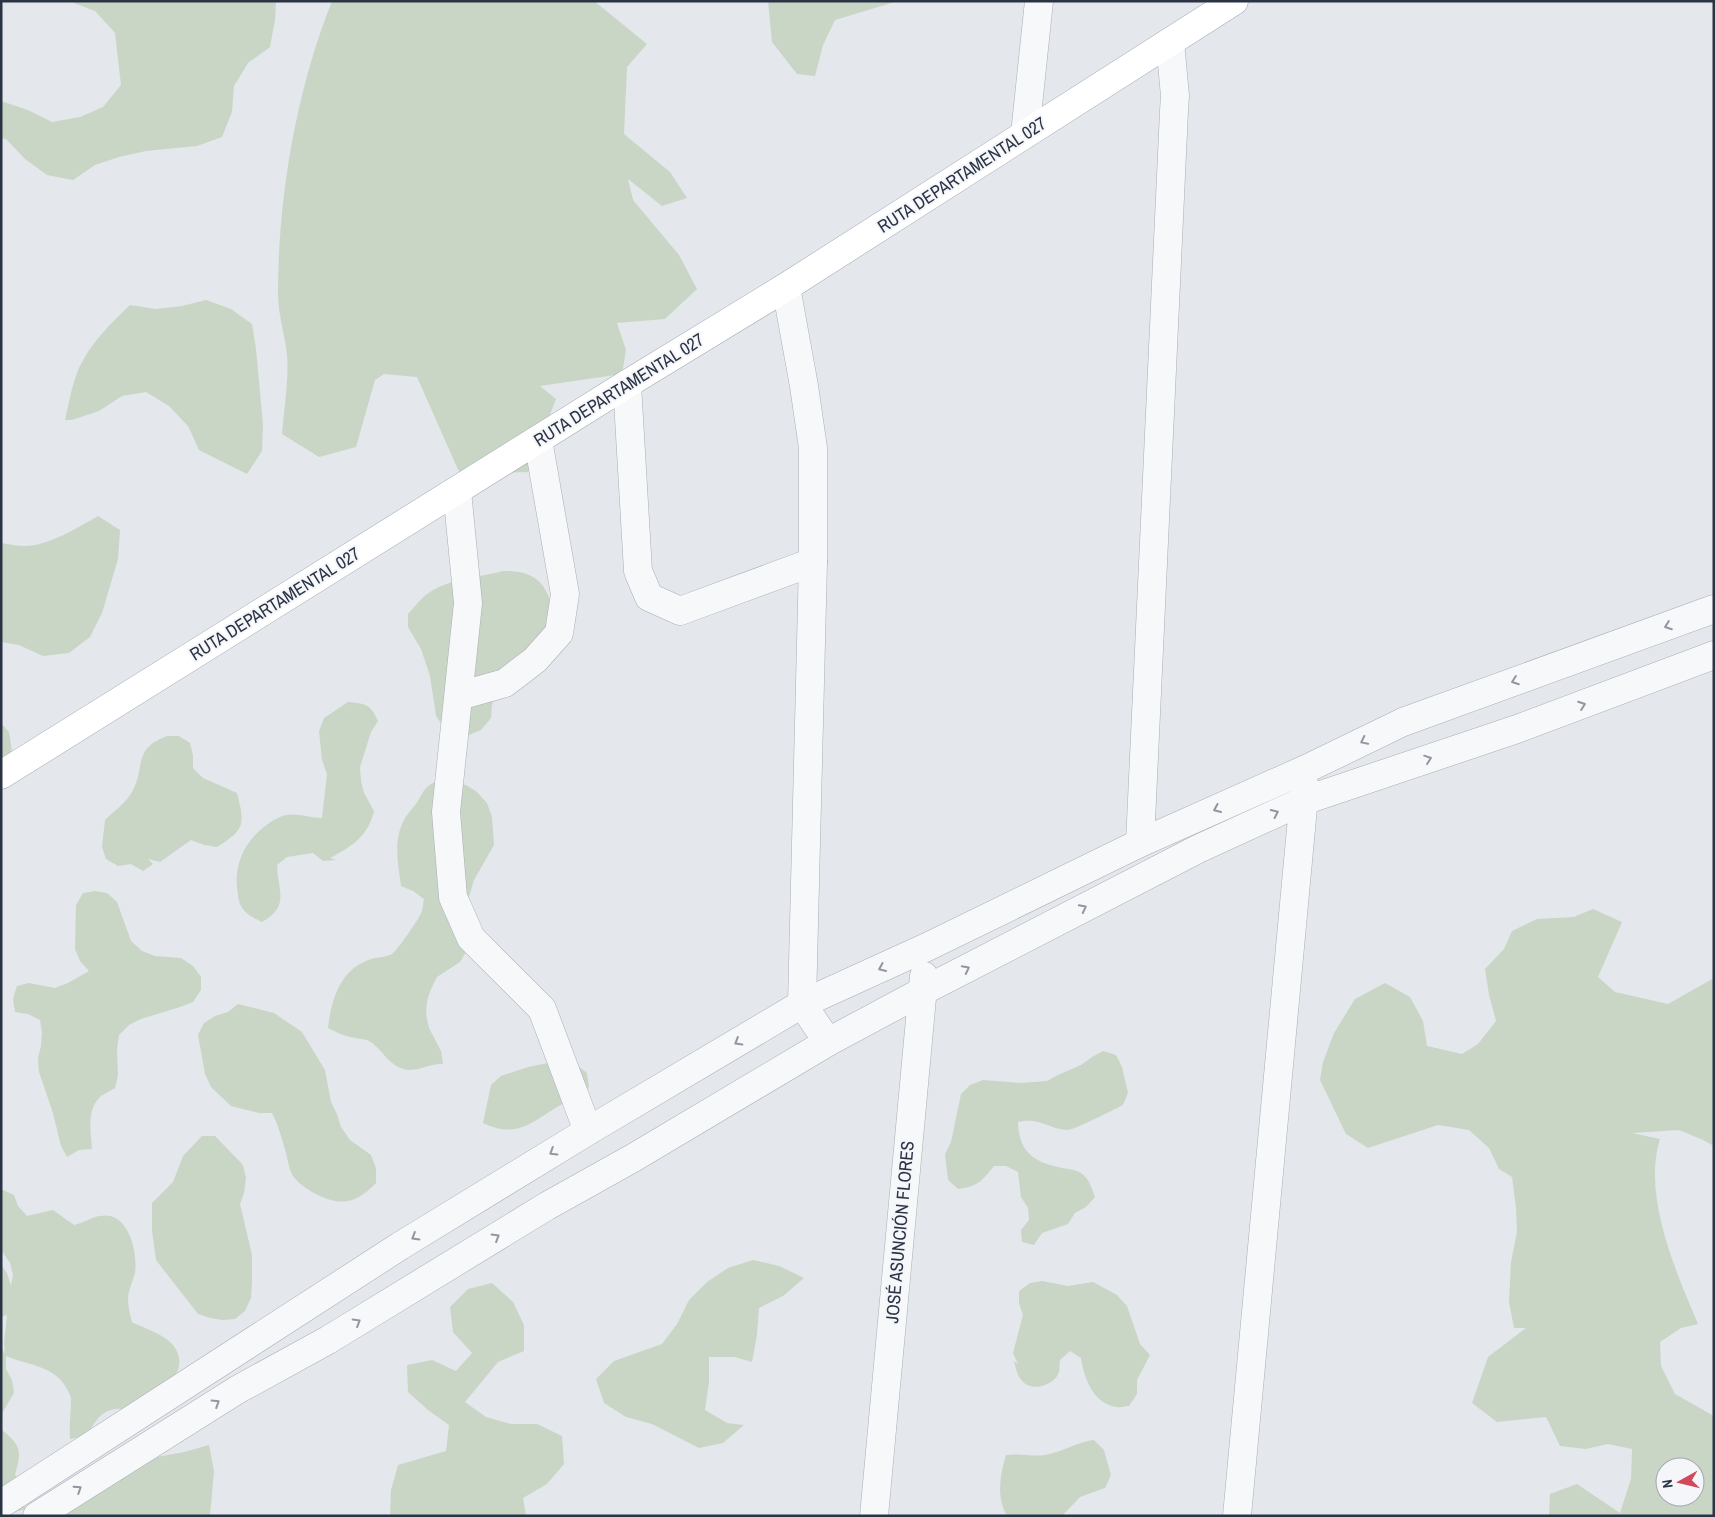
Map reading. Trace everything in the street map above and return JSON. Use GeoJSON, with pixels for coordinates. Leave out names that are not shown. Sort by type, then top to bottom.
{"type":"FeatureCollection","features":[{"type":"Feature","properties":{"kind":"main road","name":"RUTA DEPARTAMENTAL 027"},"geometry":{"type":"LineString","coordinates":[[1,775],[627,384],[786,287],[1234,1]]}},
{"type":"Feature","properties":{"kind":"street"},"geometry":{"type":"LineString","coordinates":[[1025,134],[1039,1]]}},
{"type":"Feature","properties":{"kind":"street"},"geometry":{"type":"LineString","coordinates":[[1140,843],[1175,96],[1170,42]]}},
{"type":"Feature","properties":{"kind":"street"},"geometry":{"type":"LineString","coordinates":[[786,287],[813,448],[813,562],[802,1004],[828,1042]]}},
{"type":"Feature","properties":{"kind":"street"},"geometry":{"type":"LineString","coordinates":[[627,384],[638,571],[649,597],[680,611],[813,562]]}},
{"type":"Feature","properties":{"kind":"street"},"geometry":{"type":"LineString","coordinates":[[458,696],[505,683],[535,660],[559,633],[565,594],[538,440]]}},
{"type":"Feature","properties":{"kind":"street"},"geometry":{"type":"LineString","coordinates":[[457,491],[468,603],[446,812],[453,898],[471,938],[542,1009],[588,1131]]}},
{"type":"Feature","properties":{"kind":"street"},"geometry":{"type":"LineString","coordinates":[[1,1504],[392,1252],[588,1131],[802,1004],[927,947],[1140,843],[1306,769],[1403,722],[1714,609]]}},
{"type":"Feature","properties":{"kind":"street"},"geometry":{"type":"LineString","coordinates":[[37,1516],[237,1390],[328,1340],[547,1206],[633,1158],[828,1042],[1198,849],[1303,800],[1517,729],[1714,655]]}},
{"type":"Feature","properties":{"kind":"street"},"geometry":{"type":"LineString","coordinates":[[1237,1516],[1306,769]]}},
{"type":"Feature","properties":{"kind":"street","name":"JOSÉ ASUNCIÓN FLORES"},"geometry":{"type":"LineString","coordinates":[[874,1516],[927,947]]}},
{"type":"Feature","properties":{"kind":"green space"},"geometry":{"type":"Polygon","coordinates":[[[69,1],[276,1],[270,47],[248,63],[234,86],[232,112],[222,137],[197,146],[146,151],[119,157],[95,165],[73,180],[47,175],[25,159],[6,139],[1,138],[1,101],[28,110],[52,122],[80,117],[103,107],[121,85],[115,33],[95,11],[69,1]]]}},
{"type":"Feature","properties":{"kind":"green space"},"geometry":{"type":"Polygon","coordinates":[[[332,1],[594,1],[647,44],[627,67],[624,134],[670,172],[687,198],[662,206],[628,179],[633,200],[679,255],[697,289],[665,319],[617,323],[626,350],[622,374],[540,386],[556,399],[528,472],[460,474],[417,377],[384,374],[375,380],[356,447],[319,457],[282,434],[287,364],[278,294],[281,220],[299,108],[319,35],[332,1]]]}},
{"type":"Feature","properties":{"kind":"green space"},"geometry":{"type":"Polygon","coordinates":[[[768,1],[898,1],[835,20],[823,45],[815,76],[797,74],[772,42],[768,1]]]}},
{"type":"Feature","properties":{"kind":"green space"},"geometry":{"type":"Polygon","coordinates":[[[206,300],[231,309],[252,324],[263,425],[262,451],[247,474],[199,450],[188,426],[169,406],[146,392],[122,396],[99,411],[72,420],[65,420],[74,380],[84,359],[101,334],[130,305],[156,309],[182,306],[206,300]]]}},
{"type":"Feature","properties":{"kind":"green space"},"geometry":{"type":"Polygon","coordinates":[[[98,516],[120,530],[118,559],[102,613],[90,637],[69,653],[43,656],[19,645],[1,642],[1,543],[25,546],[43,543],[63,535],[98,516]]]}},
{"type":"Feature","properties":{"kind":"green space"},"geometry":{"type":"Polygon","coordinates":[[[503,571],[528,574],[543,586],[551,603],[556,627],[502,688],[492,704],[491,718],[481,730],[469,735],[454,733],[443,726],[436,716],[430,676],[421,649],[408,627],[408,614],[424,596],[436,589],[454,582],[503,571]]]}},
{"type":"Feature","properties":{"kind":"green space"},"geometry":{"type":"Polygon","coordinates":[[[348,702],[367,706],[373,711],[378,721],[371,732],[360,767],[364,793],[374,811],[371,820],[364,834],[346,849],[330,858],[336,860],[323,861],[313,853],[287,857],[277,865],[280,891],[279,904],[271,916],[262,922],[247,914],[239,902],[237,876],[242,855],[253,837],[261,829],[280,817],[296,815],[322,818],[327,774],[322,760],[319,731],[324,718],[348,702]]]}},
{"type":"Feature","properties":{"kind":"green space"},"geometry":{"type":"Polygon","coordinates":[[[1,723],[9,732],[13,758],[1,770],[1,723]]]}},
{"type":"Feature","properties":{"kind":"green space"},"geometry":{"type":"Polygon","coordinates":[[[167,736],[179,736],[190,743],[193,755],[193,768],[203,778],[237,793],[242,819],[238,831],[217,847],[191,840],[160,862],[148,859],[153,864],[143,871],[131,864],[118,866],[106,859],[102,847],[105,820],[123,804],[132,792],[144,753],[156,741],[167,736]]]}},
{"type":"Feature","properties":{"kind":"green space"},"geometry":{"type":"Polygon","coordinates":[[[440,780],[466,785],[477,792],[487,803],[492,817],[494,845],[474,880],[470,893],[467,906],[467,950],[460,962],[437,977],[427,1001],[426,1014],[429,1028],[441,1051],[443,1064],[409,1070],[396,1066],[369,1041],[352,1038],[328,1028],[334,998],[349,972],[366,961],[392,954],[421,914],[424,899],[413,891],[401,886],[397,852],[398,836],[405,818],[425,789],[440,780]]]}},
{"type":"Feature","properties":{"kind":"green space"},"geometry":{"type":"Polygon","coordinates":[[[95,891],[107,893],[117,902],[131,941],[142,951],[155,956],[181,958],[193,966],[201,977],[201,990],[193,1002],[141,1019],[129,1025],[119,1035],[117,1049],[118,1075],[115,1088],[96,1101],[91,1114],[92,1149],[79,1150],[67,1157],[61,1146],[53,1113],[39,1072],[38,1058],[42,1033],[40,1020],[28,1014],[15,1012],[13,999],[17,986],[29,983],[55,988],[89,971],[80,961],[75,949],[76,905],[83,893],[95,891]]]}},
{"type":"Feature","properties":{"kind":"green space"},"geometry":{"type":"Polygon","coordinates":[[[1593,909],[1622,922],[1598,977],[1615,992],[1668,1004],[1714,978],[1714,1146],[1679,1130],[1632,1133],[1660,1139],[1656,1161],[1655,1184],[1658,1208],[1680,1281],[1698,1324],[1681,1328],[1660,1342],[1661,1366],[1675,1394],[1714,1416],[1714,1516],[1549,1516],[1550,1494],[1577,1484],[1620,1513],[1631,1479],[1632,1449],[1608,1444],[1586,1449],[1560,1446],[1546,1417],[1497,1422],[1472,1403],[1488,1357],[1526,1328],[1514,1328],[1509,1302],[1511,1262],[1517,1232],[1512,1177],[1499,1169],[1489,1148],[1469,1130],[1438,1125],[1368,1148],[1346,1134],[1320,1080],[1323,1062],[1334,1033],[1355,999],[1385,983],[1410,997],[1423,1021],[1427,1046],[1462,1054],[1478,1044],[1496,1021],[1485,969],[1504,949],[1512,931],[1537,919],[1574,917],[1593,909]]]}},
{"type":"Feature","properties":{"kind":"green space"},"geometry":{"type":"Polygon","coordinates":[[[238,1004],[274,1013],[302,1032],[325,1070],[331,1102],[341,1127],[350,1140],[371,1155],[376,1168],[376,1183],[362,1195],[340,1202],[323,1197],[306,1188],[293,1176],[277,1123],[272,1113],[259,1113],[231,1106],[211,1087],[205,1074],[198,1035],[204,1023],[215,1016],[228,1012],[238,1004]]]}},
{"type":"Feature","properties":{"kind":"green space"},"geometry":{"type":"Polygon","coordinates":[[[1103,1051],[1116,1055],[1122,1067],[1128,1093],[1123,1105],[1068,1130],[1033,1121],[1018,1122],[1021,1140],[1028,1153],[1040,1161],[1081,1173],[1088,1181],[1095,1197],[1086,1207],[1075,1213],[1068,1224],[1042,1233],[1034,1245],[1022,1242],[1021,1230],[1029,1220],[1028,1208],[1021,1197],[1018,1172],[1006,1166],[994,1166],[979,1182],[958,1189],[948,1180],[945,1154],[951,1142],[961,1094],[970,1085],[983,1080],[1021,1083],[1047,1081],[1081,1065],[1103,1051]]]}},
{"type":"Feature","properties":{"kind":"green space"},"geometry":{"type":"Polygon","coordinates":[[[566,1057],[587,1073],[589,1087],[580,1098],[567,1102],[524,1127],[499,1129],[483,1123],[491,1085],[501,1076],[566,1057]]]}},
{"type":"Feature","properties":{"kind":"green space"},"geometry":{"type":"Polygon","coordinates":[[[202,1136],[215,1136],[243,1165],[246,1178],[240,1204],[252,1255],[251,1298],[245,1311],[235,1319],[223,1320],[198,1314],[156,1260],[152,1231],[152,1203],[173,1182],[183,1156],[202,1136]]]}},
{"type":"Feature","properties":{"kind":"green space"},"geometry":{"type":"Polygon","coordinates":[[[1,1189],[14,1195],[18,1206],[27,1216],[53,1210],[74,1225],[100,1216],[110,1216],[118,1219],[129,1234],[135,1254],[135,1273],[128,1299],[132,1322],[161,1335],[177,1351],[179,1367],[176,1374],[170,1380],[139,1405],[132,1408],[111,1410],[102,1414],[89,1431],[78,1437],[70,1439],[71,1399],[62,1381],[56,1375],[40,1367],[6,1356],[6,1369],[12,1380],[14,1393],[1,1415],[1,1346],[5,1354],[4,1343],[7,1315],[1,1317],[1,1265],[7,1273],[11,1286],[13,1275],[10,1263],[1,1250],[1,1189]]]}},
{"type":"Feature","properties":{"kind":"green space"},"geometry":{"type":"Polygon","coordinates":[[[753,1260],[779,1266],[804,1278],[783,1296],[759,1308],[752,1362],[735,1357],[709,1357],[709,1382],[705,1410],[727,1423],[744,1425],[723,1443],[699,1448],[652,1424],[626,1417],[604,1403],[596,1379],[614,1361],[662,1344],[677,1324],[689,1300],[707,1282],[728,1268],[753,1260]]]}},
{"type":"Feature","properties":{"kind":"green space"},"geometry":{"type":"Polygon","coordinates":[[[1042,1281],[1068,1286],[1093,1282],[1117,1295],[1127,1306],[1140,1344],[1150,1355],[1137,1380],[1137,1394],[1129,1406],[1118,1407],[1102,1401],[1087,1382],[1081,1358],[1070,1351],[1060,1360],[1057,1377],[1048,1384],[1038,1387],[1027,1385],[1021,1380],[1016,1370],[1014,1361],[1018,1364],[1013,1353],[1023,1315],[1019,1303],[1019,1291],[1030,1283],[1042,1281]]]}},
{"type":"Feature","properties":{"kind":"green space"},"geometry":{"type":"Polygon","coordinates":[[[492,1283],[513,1302],[524,1325],[524,1351],[498,1362],[465,1402],[486,1417],[511,1424],[537,1424],[562,1436],[564,1464],[547,1484],[523,1498],[526,1516],[390,1516],[391,1490],[398,1465],[446,1451],[449,1425],[408,1392],[407,1365],[432,1360],[456,1371],[472,1353],[453,1332],[450,1307],[468,1289],[492,1283]]]}},
{"type":"Feature","properties":{"kind":"green space"},"geometry":{"type":"Polygon","coordinates":[[[1,1424],[2,1430],[13,1440],[18,1450],[19,1460],[15,1475],[24,1484],[25,1509],[1,1516],[1,1424]]]}},
{"type":"Feature","properties":{"kind":"green space"},"geometry":{"type":"Polygon","coordinates":[[[1094,1440],[1104,1450],[1111,1475],[1105,1488],[1080,1497],[1062,1516],[1007,1516],[1000,1494],[1002,1470],[1006,1455],[1045,1455],[1094,1440]]]}},
{"type":"Feature","properties":{"kind":"green space"},"geometry":{"type":"Polygon","coordinates":[[[209,1445],[214,1471],[210,1516],[50,1516],[133,1467],[157,1457],[209,1445]]]}}]}
